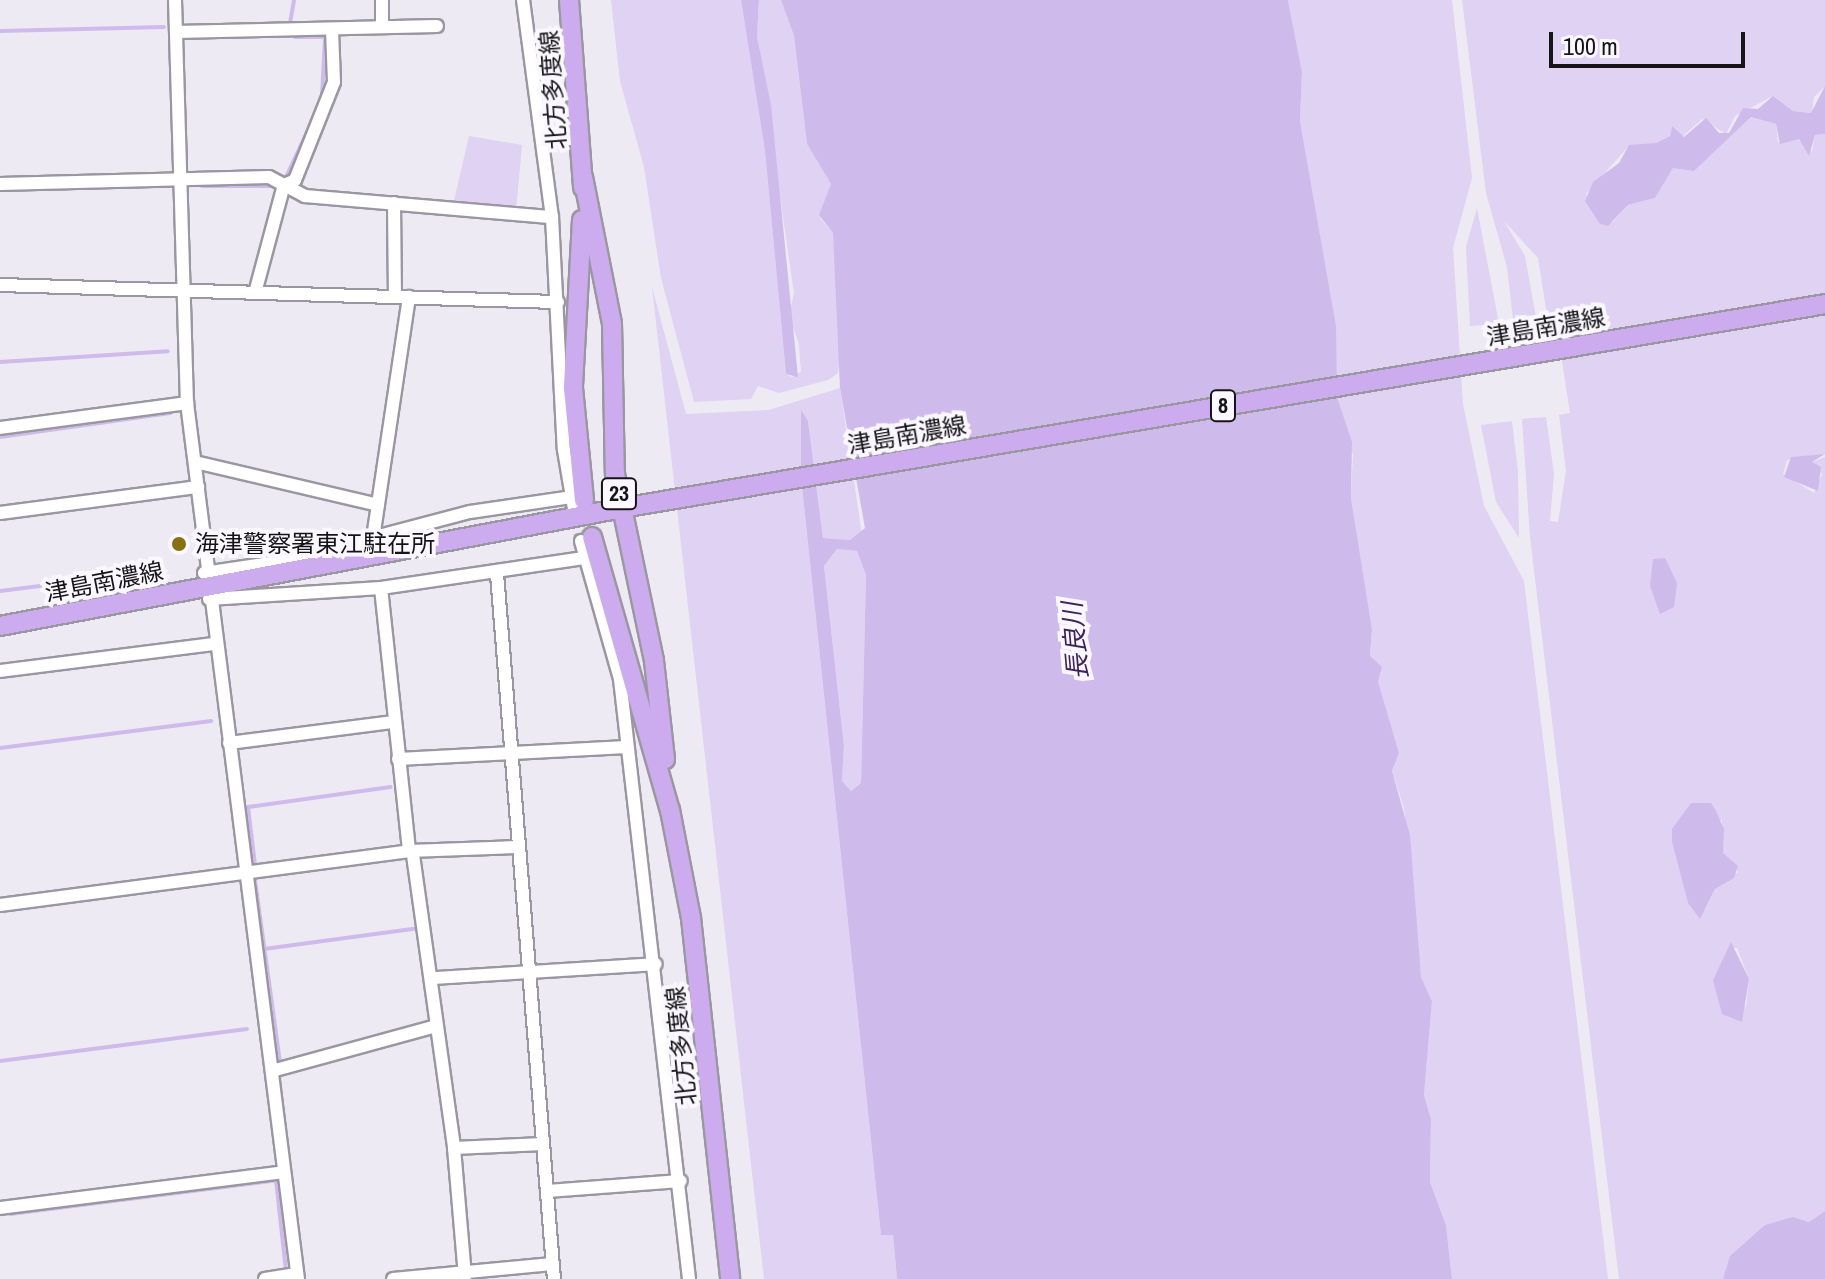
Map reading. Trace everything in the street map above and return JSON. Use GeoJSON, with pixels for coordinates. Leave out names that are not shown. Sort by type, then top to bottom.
{"type":"FeatureCollection","features":[{"type":"Feature","properties":{"kind":"main road","name":"北方多度線"},"geometry":{"type":"LineString","coordinates":[[569,0],[583,177]]}},
{"type":"Feature","properties":{"kind":"main road"},"geometry":{"type":"LineString","coordinates":[[577,504],[573,388],[583,177]]}},
{"type":"Feature","properties":{"kind":"main road","name":"23"},"geometry":{"type":"LineString","coordinates":[[583,177],[612,324],[615,474],[654,661],[670,810]]}},
{"type":"Feature","properties":{"kind":"main road","name":"津島南濃線"},"geometry":{"type":"LineString","coordinates":[[0,626],[622,508],[1825,304]]}},
{"type":"Feature","properties":{"kind":"main road"},"geometry":{"type":"LineString","coordinates":[[586,539],[670,810]]}},
{"type":"Feature","properties":{"kind":"main road","name":"北方多度線"},"geometry":{"type":"LineString","coordinates":[[670,810],[691,918],[730,1279]]}},
{"type":"Feature","properties":{"kind":"street"},"geometry":{"type":"LineString","coordinates":[[175,0],[187,403],[207,586],[298,1276],[265,1279]]}},
{"type":"Feature","properties":{"kind":"street"},"geometry":{"type":"LineString","coordinates":[[382,0],[382,27]]}},
{"type":"Feature","properties":{"kind":"street"},"geometry":{"type":"LineString","coordinates":[[207,586],[470,512],[577,504],[552,217],[523,0]]}},
{"type":"Feature","properties":{"kind":"street"},"geometry":{"type":"LineString","coordinates":[[176,32],[437,26]]}},
{"type":"Feature","properties":{"kind":"street"},"geometry":{"type":"LineString","coordinates":[[284,185],[295,180],[334,82],[332,29]]}},
{"type":"Feature","properties":{"kind":"street"},"geometry":{"type":"LineString","coordinates":[[0,184],[269,177],[305,196],[552,217]]}},
{"type":"Feature","properties":{"kind":"street"},"geometry":{"type":"LineString","coordinates":[[255,293],[284,185]]}},
{"type":"Feature","properties":{"kind":"street"},"geometry":{"type":"LineString","coordinates":[[394,203],[395,297]]}},
{"type":"Feature","properties":{"kind":"street"},"geometry":{"type":"LineString","coordinates":[[0,285],[558,302]]}},
{"type":"Feature","properties":{"kind":"street"},"geometry":{"type":"LineString","coordinates":[[373,538],[409,297]]}},
{"type":"Feature","properties":{"kind":"street"},"geometry":{"type":"LineString","coordinates":[[0,428],[187,403]]}},
{"type":"Feature","properties":{"kind":"street"},"geometry":{"type":"LineString","coordinates":[[195,462],[378,505]]}},
{"type":"Feature","properties":{"kind":"street"},"geometry":{"type":"LineString","coordinates":[[0,513],[198,487]]}},
{"type":"Feature","properties":{"kind":"street"},"geometry":{"type":"LineString","coordinates":[[586,539],[584,558],[620,679],[681,1181],[689,1279]]}},
{"type":"Feature","properties":{"kind":"street"},"geometry":{"type":"LineString","coordinates":[[207,586],[381,588],[497,574],[584,558]]}},
{"type":"Feature","properties":{"kind":"street"},"geometry":{"type":"LineString","coordinates":[[497,574],[516,847],[554,1279]]}},
{"type":"Feature","properties":{"kind":"street"},"geometry":{"type":"LineString","coordinates":[[381,588],[411,853],[435,978],[436,1026],[454,1148],[465,1275]]}},
{"type":"Feature","properties":{"kind":"street"},"geometry":{"type":"LineString","coordinates":[[0,671],[215,644]]}},
{"type":"Feature","properties":{"kind":"street"},"geometry":{"type":"LineString","coordinates":[[229,743],[394,722]]}},
{"type":"Feature","properties":{"kind":"street"},"geometry":{"type":"LineString","coordinates":[[398,759],[627,747]]}},
{"type":"Feature","properties":{"kind":"street"},"geometry":{"type":"LineString","coordinates":[[0,905],[411,853],[516,847]]}},
{"type":"Feature","properties":{"kind":"street"},"geometry":{"type":"LineString","coordinates":[[435,978],[656,964]]}},
{"type":"Feature","properties":{"kind":"street"},"geometry":{"type":"LineString","coordinates":[[272,1071],[436,1026]]}},
{"type":"Feature","properties":{"kind":"street"},"geometry":{"type":"LineString","coordinates":[[454,1148],[543,1144]]}},
{"type":"Feature","properties":{"kind":"street"},"geometry":{"type":"LineString","coordinates":[[0,1208],[284,1172]]}},
{"type":"Feature","properties":{"kind":"street"},"geometry":{"type":"LineString","coordinates":[[547,1191],[681,1181]]}},
{"type":"Feature","properties":{"kind":"street"},"geometry":{"type":"LineString","coordinates":[[393,1279],[465,1275],[552,1264]]}},
{"type":"Feature","properties":{"kind":"shaded area"},"geometry":{"type":"Polygon","coordinates":[[[611,0],[741,0],[765,151],[786,374],[792,377],[801,372],[799,344],[789,315],[794,293],[757,37],[759,0],[781,0],[794,36],[807,144],[831,184],[820,218],[833,233],[842,348],[838,373],[828,380],[779,393],[758,386],[751,399],[694,402],[661,278],[644,167],[620,81],[611,0]]]}},
{"type":"Feature","properties":{"kind":"shaded area"},"geometry":{"type":"Polygon","coordinates":[[[1288,0],[1452,0],[1472,178],[1453,248],[1463,404],[1484,506],[1524,581],[1608,1279],[1452,1279],[1446,1225],[1430,1182],[1431,1119],[1424,1095],[1432,1001],[1421,977],[1404,808],[1392,771],[1399,753],[1377,682],[1381,673],[1370,657],[1372,629],[1351,498],[1353,455],[1337,397],[1332,304],[1300,121],[1302,72],[1288,0]]]}},
{"type":"Feature","properties":{"kind":"shaded area"},"geometry":{"type":"Polygon","coordinates":[[[1462,0],[1825,0],[1825,86],[1814,97],[1812,113],[1793,111],[1773,96],[1735,116],[1726,134],[1702,119],[1682,137],[1672,126],[1670,136],[1656,143],[1627,148],[1586,194],[1596,216],[1612,223],[1628,205],[1655,198],[1673,168],[1700,165],[1751,117],[1776,124],[1778,142],[1796,137],[1812,152],[1815,135],[1825,134],[1825,454],[1787,460],[1783,474],[1814,493],[1822,474],[1812,462],[1825,457],[1825,1211],[1809,1222],[1793,1217],[1723,1279],[1619,1279],[1530,537],[1522,419],[1546,417],[1554,474],[1550,521],[1558,522],[1566,471],[1559,415],[1570,413],[1555,316],[1547,315],[1538,258],[1504,221],[1525,256],[1536,318],[1513,319],[1507,267],[1486,193],[1462,0]],[[1722,820],[1672,841],[1688,903],[1705,910],[1715,889],[1738,872],[1723,854],[1722,820]],[[1730,948],[1713,980],[1746,1007],[1749,979],[1737,948],[1730,948]]]}},
{"type":"Feature","properties":{"kind":"shaded area"},"geometry":{"type":"Polygon","coordinates":[[[469,136],[522,145],[516,210],[453,205],[469,136]]]}},
{"type":"Feature","properties":{"kind":"shaded area"},"geometry":{"type":"Polygon","coordinates":[[[1477,208],[1499,324],[1470,326],[1466,247],[1477,208]]]}},
{"type":"Feature","properties":{"kind":"shaded area"},"geometry":{"type":"Polygon","coordinates":[[[652,287],[686,414],[769,410],[840,388],[862,535],[850,540],[823,538],[808,421],[801,477],[881,1235],[893,1234],[897,1279],[764,1279],[652,287]]]}},
{"type":"Feature","properties":{"kind":"shaded area"},"geometry":{"type":"Polygon","coordinates":[[[1512,421],[1518,472],[1519,538],[1496,502],[1481,425],[1512,421]]]}},
{"type":"Feature","properties":{"kind":"shaded area"},"geometry":{"type":"Polygon","coordinates":[[[837,549],[857,551],[866,575],[861,783],[851,791],[842,781],[844,746],[824,566],[837,549]]]}},
{"type":"Feature","properties":{"kind":"water"},"geometry":{"type":"Polygon","coordinates":[[[741,0],[759,0],[757,37],[771,105],[798,377],[786,374],[765,151],[741,0]]]}},
{"type":"Feature","properties":{"kind":"water","name":"長良川"},"geometry":{"type":"Polygon","coordinates":[[[781,0],[1288,0],[1302,72],[1300,121],[1336,326],[1337,397],[1352,442],[1351,498],[1372,629],[1370,656],[1382,667],[1378,682],[1399,753],[1392,771],[1410,835],[1421,977],[1432,1001],[1424,1095],[1431,1119],[1430,1182],[1446,1225],[1452,1279],[897,1279],[893,1235],[881,1235],[801,477],[801,410],[808,421],[823,538],[850,540],[865,528],[840,388],[833,233],[819,215],[831,184],[807,144],[794,36],[781,0]],[[837,549],[824,566],[844,746],[842,781],[851,791],[861,783],[866,575],[857,551],[837,549]]]}},
{"type":"Feature","properties":{"kind":"water"},"geometry":{"type":"Polygon","coordinates":[[[1825,86],[1825,134],[1815,135],[1809,156],[1799,139],[1780,144],[1776,124],[1751,117],[1694,171],[1673,168],[1655,198],[1628,205],[1608,226],[1600,224],[1585,201],[1593,182],[1619,163],[1629,145],[1656,143],[1670,136],[1672,126],[1684,137],[1706,118],[1719,133],[1729,133],[1743,108],[1758,109],[1773,96],[1793,111],[1811,113],[1825,86]]]}},
{"type":"Feature","properties":{"kind":"water"},"geometry":{"type":"Polygon","coordinates":[[[1825,454],[1812,462],[1821,467],[1818,491],[1784,477],[1791,457],[1825,454]]]}},
{"type":"Feature","properties":{"kind":"water"},"geometry":{"type":"Polygon","coordinates":[[[1665,558],[1677,583],[1674,607],[1660,614],[1650,586],[1653,559],[1665,558]]]}},
{"type":"Feature","properties":{"kind":"water"},"geometry":{"type":"Polygon","coordinates":[[[1691,803],[1711,803],[1724,829],[1723,853],[1738,866],[1734,878],[1715,889],[1700,919],[1688,903],[1672,842],[1672,829],[1691,803]]]}},
{"type":"Feature","properties":{"kind":"water"},"geometry":{"type":"Polygon","coordinates":[[[1731,942],[1749,979],[1742,1022],[1722,1014],[1713,980],[1731,942]]]}},
{"type":"Feature","properties":{"kind":"water"},"geometry":{"type":"Polygon","coordinates":[[[1825,1211],[1825,1279],[1723,1279],[1730,1256],[1765,1225],[1793,1217],[1809,1222],[1825,1211]]]}},
{"type":"Feature","properties":{"kind":"waterway"},"geometry":{"type":"LineString","coordinates":[[290,23],[294,0]]}},
{"type":"Feature","properties":{"kind":"waterway"},"geometry":{"type":"LineString","coordinates":[[236,25],[282,23]]}},
{"type":"Feature","properties":{"kind":"waterway"},"geometry":{"type":"LineString","coordinates":[[0,31],[164,27]]}},
{"type":"Feature","properties":{"kind":"waterway"},"geometry":{"type":"LineString","coordinates":[[295,37],[325,37],[322,96]]}},
{"type":"Feature","properties":{"kind":"waterway"},"geometry":{"type":"LineString","coordinates":[[287,175],[310,126]]}},
{"type":"Feature","properties":{"kind":"waterway"},"geometry":{"type":"LineString","coordinates":[[202,186],[274,186]]}},
{"type":"Feature","properties":{"kind":"waterway"},"geometry":{"type":"LineString","coordinates":[[0,362],[168,351]]}},
{"type":"Feature","properties":{"kind":"waterway"},"geometry":{"type":"LineString","coordinates":[[0,437],[170,413]]}},
{"type":"Feature","properties":{"kind":"waterway"},"geometry":{"type":"LineString","coordinates":[[0,591],[120,576]]}},
{"type":"Feature","properties":{"kind":"waterway"},"geometry":{"type":"LineString","coordinates":[[0,748],[211,721]]}},
{"type":"Feature","properties":{"kind":"waterway"},"geometry":{"type":"LineString","coordinates":[[255,865],[248,807],[391,787]]}},
{"type":"Feature","properties":{"kind":"waterway"},"geometry":{"type":"LineString","coordinates":[[255,880],[280,1063]]}},
{"type":"Feature","properties":{"kind":"waterway"},"geometry":{"type":"LineString","coordinates":[[264,949],[420,928]]}},
{"type":"Feature","properties":{"kind":"waterway"},"geometry":{"type":"LineString","coordinates":[[0,1061],[247,1029]]}},
{"type":"Feature","properties":{"kind":"waterway"},"geometry":{"type":"LineString","coordinates":[[279,1076],[290,1179]]}},
{"type":"Feature","properties":{"kind":"waterway"},"geometry":{"type":"LineString","coordinates":[[276,1180],[286,1271]]}},
{"type":"Feature","properties":{"kind":"waterway"},"geometry":{"type":"LineString","coordinates":[[10,1214],[279,1180]]}},
{"type":"Feature","properties":{"kind":"tunnel"},"geometry":{"type":"LineString","coordinates":[[575,515],[581,541]]}},
{"type":"Feature","properties":{"kind":"place","name":"海津警察署東江駐在所"},"geometry":{"type":"Point","coordinates":[179,544]}}]}
